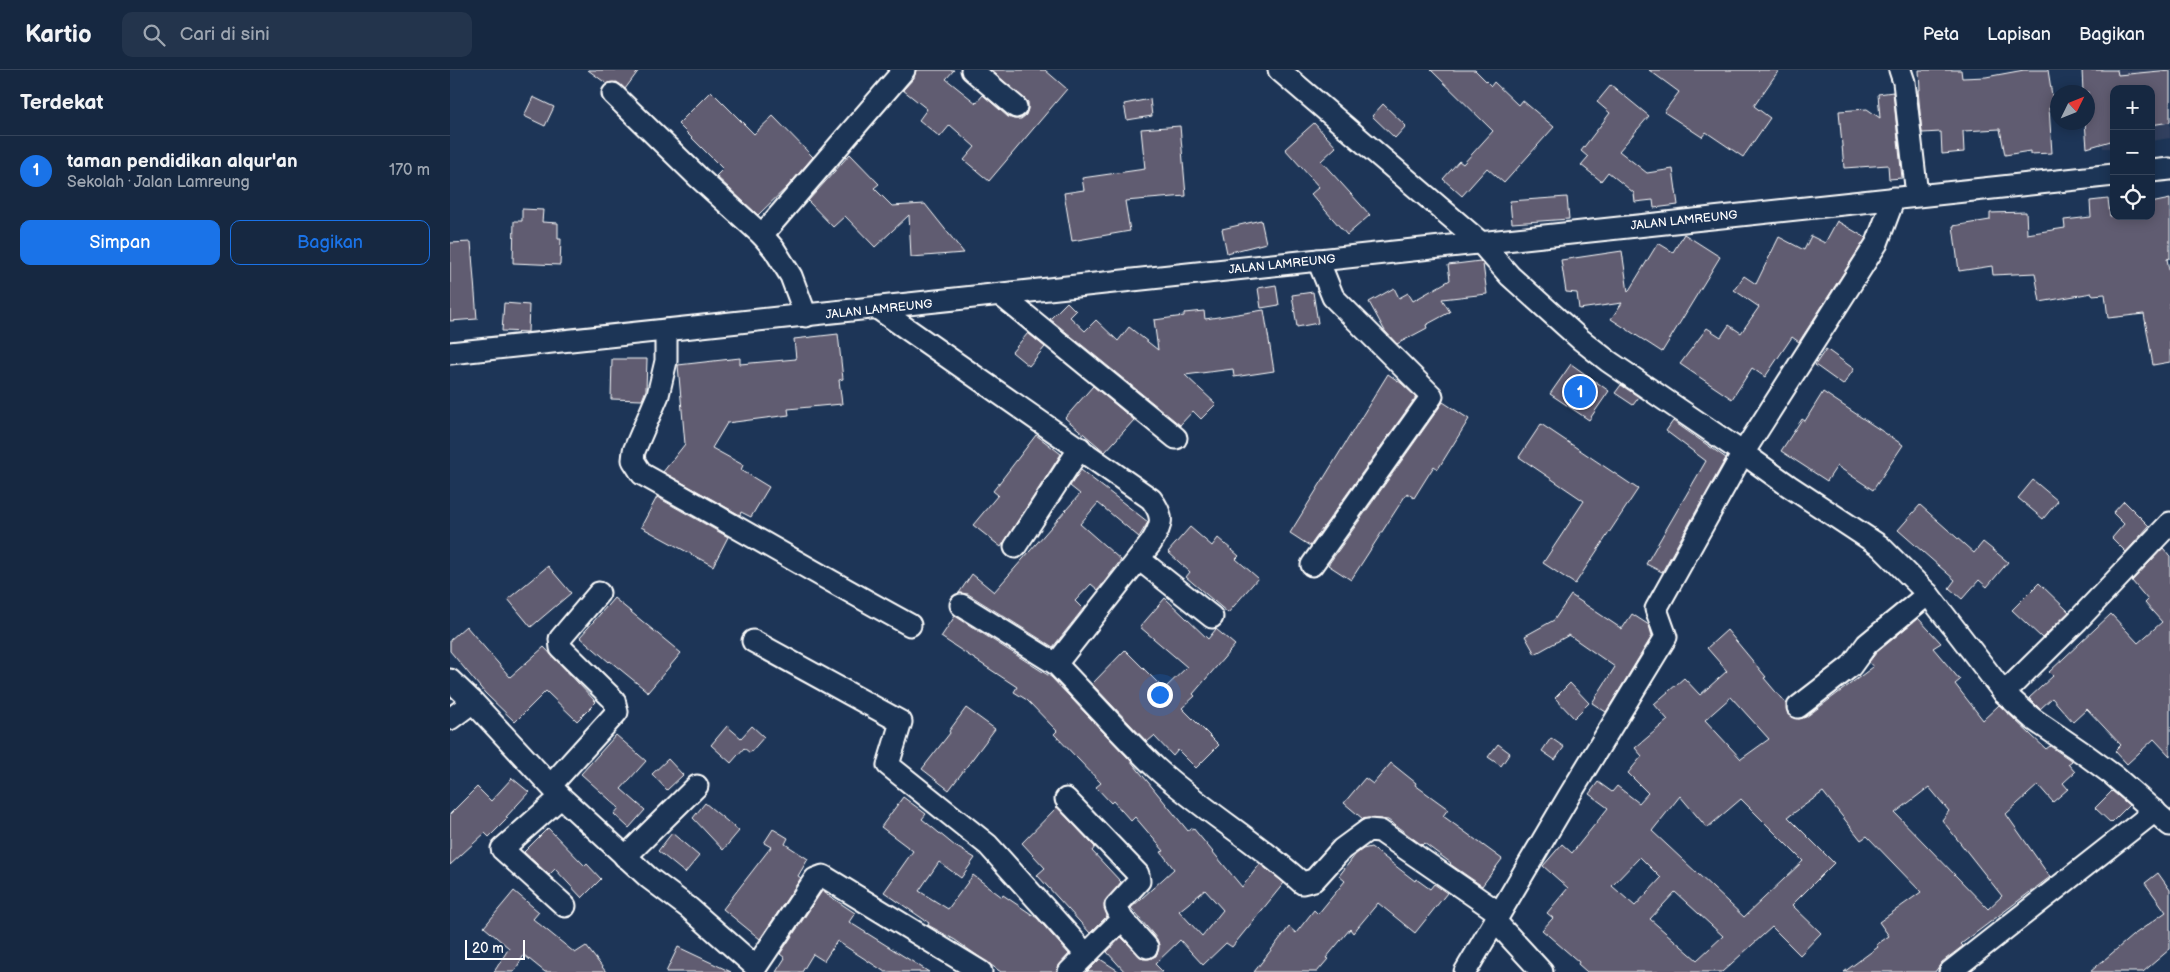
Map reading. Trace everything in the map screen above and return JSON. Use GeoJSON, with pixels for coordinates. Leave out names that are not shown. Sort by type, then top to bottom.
{"type":"FeatureCollection","features":[{"type":"Feature","properties":{"kind":"street"},"geometry":{"type":"LineString","coordinates":[[762,235],[904,70]]}},
{"type":"Feature","properties":{"kind":"street"},"geometry":{"type":"LineString","coordinates":[[972,70],[1016,107]]}},
{"type":"Feature","properties":{"kind":"street"},"geometry":{"type":"LineString","coordinates":[[1279,70],[1480,242],[1510,276],[1580,339],[1608,361],[1789,486],[1880,546],[1928,594],[2004,693],[2033,719],[2083,752],[2162,818],[1950,972]]}},
{"type":"Feature","properties":{"kind":"street"},"geometry":{"type":"LineString","coordinates":[[1900,70],[1904,82],[1918,195]]}},
{"type":"Feature","properties":{"kind":"street"},"geometry":{"type":"LineString","coordinates":[[613,94],[774,248],[790,276],[806,316]]}},
{"type":"Feature","properties":{"kind":"street"},"geometry":{"type":"LineString","coordinates":[[2155,171],[2170,169]]}},
{"type":"Feature","properties":{"kind":"street","name":"JALAN LAMREUNG"},"geometry":{"type":"LineString","coordinates":[[450,353],[880,310],[1480,242],[2110,175]]}},
{"type":"Feature","properties":{"kind":"street"},"geometry":{"type":"LineString","coordinates":[[1465,972],[1666,637],[1656,609],[1743,453],[1877,243],[1894,198]]}},
{"type":"Feature","properties":{"kind":"street"},"geometry":{"type":"LineString","coordinates":[[1312,565],[1432,396],[1334,297],[1318,260]]}},
{"type":"Feature","properties":{"kind":"street"},"geometry":{"type":"LineString","coordinates":[[1002,296],[1176,438]]}},
{"type":"Feature","properties":{"kind":"street"},"geometry":{"type":"LineString","coordinates":[[880,310],[1080,448],[1151,499],[1158,508],[1162,518],[1159,530],[1139,559],[1056,664]]}},
{"type":"Feature","properties":{"kind":"street"},"geometry":{"type":"LineString","coordinates":[[666,330],[666,361],[658,395],[634,451],[633,460],[642,474],[736,526],[816,574],[910,625]]}},
{"type":"Feature","properties":{"kind":"street"},"geometry":{"type":"LineString","coordinates":[[1015,547],[1080,448]]}},
{"type":"Feature","properties":{"kind":"street"},"geometry":{"type":"LineString","coordinates":[[2004,693],[2078,620],[2170,523]]}},
{"type":"Feature","properties":{"kind":"street"},"geometry":{"type":"LineString","coordinates":[[1139,559],[1212,617]]}},
{"type":"Feature","properties":{"kind":"street"},"geometry":{"type":"LineString","coordinates":[[565,906],[502,850],[556,791],[617,712],[614,700],[559,644],[560,639],[599,593]]}},
{"type":"Feature","properties":{"kind":"street"},"geometry":{"type":"LineString","coordinates":[[1798,707],[1851,666],[1867,644],[1928,594]]}},
{"type":"Feature","properties":{"kind":"street"},"geometry":{"type":"LineString","coordinates":[[961,605],[1056,664],[1156,768],[1198,803],[1283,866],[1302,883],[1314,880],[1342,848],[1368,830],[1380,832],[1498,917],[1542,972]]}},
{"type":"Feature","properties":{"kind":"street"},"geometry":{"type":"LineString","coordinates":[[753,640],[902,722],[888,765],[988,845],[1086,954]]}},
{"type":"Feature","properties":{"kind":"street"},"geometry":{"type":"LineString","coordinates":[[450,680],[556,791],[625,857],[689,908],[754,969],[815,879],[823,876],[981,972]]}},
{"type":"Feature","properties":{"kind":"street"},"geometry":{"type":"LineString","coordinates":[[450,719],[473,702]]}},
{"type":"Feature","properties":{"kind":"street"},"geometry":{"type":"LineString","coordinates":[[625,857],[697,786]]}},
{"type":"Feature","properties":{"kind":"street"},"geometry":{"type":"LineString","coordinates":[[1066,799],[1138,874],[1139,881],[1116,906],[1122,919],[1146,947]]}},
{"type":"Feature","properties":{"kind":"street"},"geometry":{"type":"LineString","coordinates":[[1069,972],[1122,919]]}},
{"type":"Feature","properties":{"kind":"shaded area"},"geometry":{"type":"Polygon","coordinates":[[[2091,70],[2170,70],[2170,138],[2155,140],[2155,85],[2110,85],[2110,148],[2103,148],[2095,85],[2093,85],[2091,70]]]}},
{"type":"Feature","properties":{"kind":"building"},"geometry":{"type":"Polygon","coordinates":[[[588,70],[639,70],[625,89],[617,82],[607,84],[588,70]]]}},
{"type":"Feature","properties":{"kind":"building"},"geometry":{"type":"Polygon","coordinates":[[[916,70],[954,70],[946,79],[976,103],[983,95],[1008,117],[1014,119],[1021,119],[1026,115],[1028,102],[991,70],[1045,70],[1067,89],[989,181],[964,160],[975,147],[950,125],[940,137],[919,120],[927,109],[903,90],[914,78],[916,70]]]}},
{"type":"Feature","properties":{"kind":"building"},"geometry":{"type":"Polygon","coordinates":[[[1431,70],[1475,70],[1491,86],[1494,82],[1518,105],[1522,100],[1554,127],[1504,183],[1487,168],[1462,196],[1443,179],[1459,161],[1463,164],[1493,131],[1431,70]]]}},
{"type":"Feature","properties":{"kind":"building"},"geometry":{"type":"Polygon","coordinates":[[[1649,70],[1779,70],[1754,106],[1770,118],[1743,157],[1706,132],[1702,137],[1664,112],[1679,92],[1649,70]]]}},
{"type":"Feature","properties":{"kind":"building"},"geometry":{"type":"Polygon","coordinates":[[[1919,70],[1961,70],[1962,78],[1986,77],[2024,70],[2048,70],[2050,85],[2049,108],[2052,153],[2030,154],[2030,151],[2005,155],[2000,129],[1963,131],[1964,152],[1942,154],[1941,132],[1922,133],[1918,90],[1920,90],[1919,70]]]}},
{"type":"Feature","properties":{"kind":"building"},"geometry":{"type":"Polygon","coordinates":[[[2082,70],[2117,70],[2118,75],[2170,70],[2170,122],[2155,124],[2155,85],[2110,85],[2110,141],[2087,148],[2086,130],[2095,130],[2095,85],[2083,85],[2082,70]]]}},
{"type":"Feature","properties":{"kind":"building"},"geometry":{"type":"Polygon","coordinates":[[[1611,85],[1649,116],[1619,151],[1647,173],[1673,169],[1678,205],[1654,208],[1653,200],[1635,202],[1634,193],[1608,172],[1601,181],[1581,165],[1588,157],[1581,151],[1610,113],[1597,102],[1611,85]]]}},
{"type":"Feature","properties":{"kind":"building"},"geometry":{"type":"Polygon","coordinates":[[[711,91],[754,134],[773,116],[813,157],[788,186],[758,215],[716,176],[723,169],[678,124],[711,91]]]}},
{"type":"Feature","properties":{"kind":"building"},"geometry":{"type":"Polygon","coordinates":[[[1893,92],[1902,178],[1889,179],[1888,165],[1844,168],[1839,111],[1867,109],[1880,118],[1878,94],[1893,92]]]}},
{"type":"Feature","properties":{"kind":"building"},"geometry":{"type":"Polygon","coordinates":[[[533,97],[554,107],[545,126],[524,116],[533,97]]]}},
{"type":"Feature","properties":{"kind":"building"},"geometry":{"type":"Polygon","coordinates":[[[1150,99],[1152,116],[1127,120],[1124,104],[1150,99]]]}},
{"type":"Feature","properties":{"kind":"building"},"geometry":{"type":"Polygon","coordinates":[[[1383,104],[1406,126],[1395,138],[1372,116],[1383,104]]]}},
{"type":"Feature","properties":{"kind":"building"},"geometry":{"type":"Polygon","coordinates":[[[1314,123],[1336,147],[1321,161],[1370,215],[1347,235],[1311,194],[1319,187],[1285,149],[1314,123]]]}},
{"type":"Feature","properties":{"kind":"building"},"geometry":{"type":"Polygon","coordinates":[[[1180,126],[1186,196],[1125,201],[1130,231],[1072,241],[1064,193],[1084,190],[1082,178],[1145,169],[1141,129],[1180,126]]]}},
{"type":"Feature","properties":{"kind":"building"},"geometry":{"type":"Polygon","coordinates":[[[850,154],[879,184],[874,188],[892,206],[925,204],[964,253],[911,257],[909,215],[875,247],[845,216],[833,227],[808,201],[850,154]]]}},
{"type":"Feature","properties":{"kind":"building"},"geometry":{"type":"Polygon","coordinates":[[[1567,197],[1569,219],[1512,223],[1510,201],[1567,197]]]}},
{"type":"Feature","properties":{"kind":"building"},"geometry":{"type":"Polygon","coordinates":[[[2108,199],[2110,220],[2155,220],[2155,202],[2170,199],[2170,258],[2167,259],[2170,275],[2170,362],[2153,365],[2144,314],[2108,318],[2105,294],[2092,295],[2092,293],[2040,302],[2035,273],[1993,275],[1992,266],[1959,271],[1953,226],[1990,220],[1990,213],[2026,212],[2027,234],[2065,228],[2064,220],[2091,217],[2090,201],[2108,199]]]}},
{"type":"Feature","properties":{"kind":"building"},"geometry":{"type":"Polygon","coordinates":[[[522,209],[543,210],[542,222],[558,223],[558,239],[561,239],[560,265],[513,263],[514,221],[522,221],[522,209]]]}},
{"type":"Feature","properties":{"kind":"building"},"geometry":{"type":"Polygon","coordinates":[[[1261,220],[1266,243],[1227,253],[1222,229],[1261,220]]]}},
{"type":"Feature","properties":{"kind":"building"},"geometry":{"type":"Polygon","coordinates":[[[1837,221],[1866,238],[1799,342],[1792,337],[1765,377],[1752,368],[1732,399],[1680,364],[1707,328],[1721,337],[1729,325],[1741,333],[1759,307],[1734,290],[1744,276],[1756,284],[1779,237],[1804,250],[1811,236],[1825,243],[1837,221]]]}},
{"type":"Feature","properties":{"kind":"building"},"geometry":{"type":"Polygon","coordinates":[[[1684,234],[1720,257],[1662,352],[1611,319],[1622,303],[1579,309],[1577,293],[1566,292],[1561,260],[1622,251],[1628,292],[1658,243],[1673,252],[1684,234]]]}},
{"type":"Feature","properties":{"kind":"building"},"geometry":{"type":"Polygon","coordinates":[[[471,242],[477,319],[450,321],[450,243],[471,242]]]}},
{"type":"Feature","properties":{"kind":"building"},"geometry":{"type":"Polygon","coordinates":[[[1480,261],[1483,264],[1487,294],[1442,299],[1450,312],[1426,325],[1427,328],[1397,344],[1385,331],[1369,302],[1394,288],[1399,298],[1408,293],[1413,301],[1450,280],[1448,265],[1480,261]]]}},
{"type":"Feature","properties":{"kind":"building"},"geometry":{"type":"Polygon","coordinates":[[[1276,285],[1279,305],[1261,308],[1258,288],[1276,285]]]}},
{"type":"Feature","properties":{"kind":"building"},"geometry":{"type":"Polygon","coordinates":[[[1313,292],[1318,323],[1297,327],[1292,295],[1313,292]]]}},
{"type":"Feature","properties":{"kind":"building"},"geometry":{"type":"Polygon","coordinates":[[[1067,302],[1076,311],[1070,317],[1085,331],[1096,320],[1118,341],[1129,327],[1158,350],[1154,320],[1184,316],[1184,313],[1204,311],[1205,319],[1264,310],[1274,371],[1234,377],[1233,369],[1185,375],[1216,404],[1201,419],[1193,411],[1180,425],[1050,319],[1067,302]]]}},
{"type":"Feature","properties":{"kind":"building"},"geometry":{"type":"Polygon","coordinates":[[[504,303],[529,305],[528,332],[502,331],[504,303]]]}},
{"type":"Feature","properties":{"kind":"building"},"geometry":{"type":"Polygon","coordinates":[[[1028,333],[1045,347],[1029,366],[1012,352],[1028,333]]]}},
{"type":"Feature","properties":{"kind":"building"},"geometry":{"type":"Polygon","coordinates":[[[838,334],[843,379],[839,380],[842,404],[788,409],[789,415],[727,423],[712,448],[743,465],[741,470],[769,487],[751,517],[741,512],[740,515],[663,472],[685,444],[678,365],[740,358],[740,364],[796,359],[794,339],[838,334]]]}},
{"type":"Feature","properties":{"kind":"building"},"geometry":{"type":"Polygon","coordinates":[[[1826,349],[1854,369],[1843,385],[1815,365],[1826,349]]]}},
{"type":"Feature","properties":{"kind":"building"},"geometry":{"type":"Polygon","coordinates":[[[612,359],[647,359],[646,390],[642,400],[611,399],[612,359]]]}},
{"type":"Feature","properties":{"kind":"building"},"geometry":{"type":"Polygon","coordinates":[[[1571,364],[1609,391],[1589,420],[1550,394],[1571,364]]]}},
{"type":"Feature","properties":{"kind":"building"},"geometry":{"type":"Polygon","coordinates":[[[1388,374],[1416,397],[1310,546],[1290,533],[1388,374]]]}},
{"type":"Feature","properties":{"kind":"building"},"geometry":{"type":"Polygon","coordinates":[[[1621,385],[1639,397],[1633,405],[1615,393],[1621,385]]]}},
{"type":"Feature","properties":{"kind":"building"},"geometry":{"type":"Polygon","coordinates":[[[1093,386],[1134,420],[1105,452],[1065,418],[1093,386]]]}},
{"type":"Feature","properties":{"kind":"building"},"geometry":{"type":"Polygon","coordinates":[[[1823,392],[1903,445],[1873,490],[1837,466],[1827,481],[1781,451],[1802,419],[1805,421],[1823,392]]]}},
{"type":"Feature","properties":{"kind":"building"},"geometry":{"type":"Polygon","coordinates":[[[1443,402],[1469,419],[1438,469],[1434,466],[1414,498],[1407,493],[1351,580],[1328,565],[1443,402]]]}},
{"type":"Feature","properties":{"kind":"building"},"geometry":{"type":"Polygon","coordinates":[[[1673,421],[1726,458],[1662,572],[1646,564],[1706,461],[1666,431],[1673,421]]]}},
{"type":"Feature","properties":{"kind":"building"},"geometry":{"type":"Polygon","coordinates":[[[1541,424],[1638,489],[1575,584],[1543,563],[1584,501],[1519,457],[1541,424]]]}},
{"type":"Feature","properties":{"kind":"building"},"geometry":{"type":"Polygon","coordinates":[[[1036,435],[1061,454],[1001,547],[973,525],[998,495],[993,491],[1036,435]]]}},
{"type":"Feature","properties":{"kind":"building"},"geometry":{"type":"Polygon","coordinates":[[[1081,470],[1148,522],[1139,537],[1098,503],[1080,524],[1121,560],[1098,590],[1091,584],[1075,601],[1083,609],[1053,647],[968,594],[959,593],[972,574],[994,592],[1080,494],[1070,486],[1081,470]]]}},
{"type":"Feature","properties":{"kind":"building"},"geometry":{"type":"Polygon","coordinates":[[[2033,480],[2058,501],[2043,519],[2018,498],[2033,480]]]}},
{"type":"Feature","properties":{"kind":"building"},"geometry":{"type":"Polygon","coordinates":[[[657,497],[728,537],[713,566],[641,527],[657,497]]]}},
{"type":"Feature","properties":{"kind":"building"},"geometry":{"type":"Polygon","coordinates":[[[2124,501],[2149,526],[2126,552],[2112,538],[2124,524],[2113,513],[2124,501]]]}},
{"type":"Feature","properties":{"kind":"building"},"geometry":{"type":"Polygon","coordinates":[[[1920,505],[1974,553],[1983,542],[2008,562],[1987,587],[1979,580],[1962,599],[1949,588],[1955,580],[1898,530],[1920,505]]]}},
{"type":"Feature","properties":{"kind":"building"},"geometry":{"type":"Polygon","coordinates":[[[1190,527],[1212,546],[1218,538],[1239,556],[1236,559],[1258,578],[1228,613],[1186,577],[1190,572],[1168,552],[1190,527]]]}},
{"type":"Feature","properties":{"kind":"building"},"geometry":{"type":"Polygon","coordinates":[[[2163,548],[2170,556],[2170,756],[2154,739],[2127,764],[2115,751],[2121,745],[2087,709],[2073,722],[2052,698],[2040,709],[2029,698],[2053,676],[2049,672],[2111,614],[2138,643],[2162,622],[2145,603],[2148,600],[2132,581],[2163,548]]]}},
{"type":"Feature","properties":{"kind":"building"},"geometry":{"type":"Polygon","coordinates":[[[548,566],[571,593],[531,627],[508,599],[548,566]]]}},
{"type":"Feature","properties":{"kind":"building"},"geometry":{"type":"Polygon","coordinates":[[[2039,583],[2069,612],[2042,638],[2012,610],[2039,583]]]}},
{"type":"Feature","properties":{"kind":"building"},"geometry":{"type":"Polygon","coordinates":[[[1571,595],[1622,629],[1632,614],[1649,625],[1652,636],[1606,712],[1592,703],[1615,667],[1569,635],[1535,654],[1525,636],[1554,620],[1571,595]]]}},
{"type":"Feature","properties":{"kind":"building"},"geometry":{"type":"Polygon","coordinates":[[[614,598],[681,653],[648,692],[580,637],[614,598]]]}},
{"type":"Feature","properties":{"kind":"building"},"geometry":{"type":"Polygon","coordinates":[[[1165,598],[1208,639],[1216,629],[1235,645],[1193,694],[1195,696],[1182,708],[1219,745],[1196,768],[1178,750],[1173,756],[1154,736],[1147,742],[1092,684],[1125,650],[1164,689],[1187,667],[1140,627],[1165,598]]]}},
{"type":"Feature","properties":{"kind":"building"},"geometry":{"type":"Polygon","coordinates":[[[955,616],[1051,677],[1130,760],[1188,831],[1193,828],[1242,887],[1260,864],[1284,883],[1232,947],[1226,943],[1203,965],[1180,940],[1155,964],[1163,972],[1125,972],[1107,952],[1121,937],[1143,959],[1156,956],[1159,945],[1157,939],[1131,908],[1174,869],[1161,852],[1164,851],[1135,817],[1131,821],[1113,801],[1111,803],[1096,787],[1101,783],[1054,734],[1057,731],[1027,700],[1014,692],[1017,687],[941,637],[955,616]],[[1205,890],[1179,911],[1202,936],[1223,910],[1205,890]]]}},
{"type":"Feature","properties":{"kind":"building"},"geometry":{"type":"Polygon","coordinates":[[[1918,618],[1941,643],[1933,648],[1960,680],[1955,684],[1983,720],[1999,705],[2046,749],[2050,746],[2072,761],[2068,764],[2075,772],[2063,783],[2068,789],[2053,802],[2038,785],[2006,814],[2050,877],[1961,944],[1963,946],[1942,962],[1935,972],[1844,972],[1878,947],[1876,945],[1889,936],[1879,922],[1921,892],[1867,836],[1861,840],[1823,792],[1788,817],[1834,863],[1792,905],[1821,933],[1800,955],[1772,927],[1722,972],[1587,972],[1578,964],[1579,962],[1542,930],[1553,918],[1547,913],[1568,888],[1543,866],[1562,844],[1572,853],[1608,808],[1589,794],[1598,782],[1612,792],[1617,786],[1639,803],[1648,793],[1628,773],[1642,756],[1635,748],[1668,720],[1654,704],[1684,678],[1700,695],[1727,671],[1707,648],[1727,630],[1786,704],[1788,715],[1799,719],[1806,717],[1873,667],[1869,662],[1876,653],[1918,618]],[[1731,697],[1705,720],[1741,759],[1769,739],[1731,697]],[[1929,787],[1895,813],[1988,909],[2002,896],[1942,820],[1949,811],[1929,787]],[[1680,796],[1652,831],[1744,917],[1803,861],[1741,799],[1707,828],[1680,796]],[[1640,857],[1612,886],[1635,906],[1661,878],[1640,857]],[[1675,892],[1650,919],[1697,960],[1723,936],[1675,892]]]}},
{"type":"Feature","properties":{"kind":"building"},"geometry":{"type":"Polygon","coordinates":[[[466,626],[510,677],[544,647],[596,702],[577,721],[546,691],[515,722],[485,693],[450,651],[450,640],[466,626]]]}},
{"type":"Feature","properties":{"kind":"building"},"geometry":{"type":"Polygon","coordinates":[[[1570,683],[1589,703],[1574,718],[1555,698],[1570,683]]]}},
{"type":"Feature","properties":{"kind":"building"},"geometry":{"type":"Polygon","coordinates":[[[966,708],[995,729],[949,790],[922,769],[950,733],[949,731],[966,708]]]}},
{"type":"Feature","properties":{"kind":"building"},"geometry":{"type":"Polygon","coordinates":[[[727,726],[741,738],[752,726],[764,737],[750,753],[744,748],[731,763],[711,745],[727,726]]]}},
{"type":"Feature","properties":{"kind":"building"},"geometry":{"type":"Polygon","coordinates":[[[616,735],[646,761],[621,789],[645,810],[629,828],[614,814],[619,808],[581,774],[616,735]]]}},
{"type":"Feature","properties":{"kind":"building"},"geometry":{"type":"Polygon","coordinates":[[[1551,738],[1564,747],[1555,760],[1542,751],[1551,738]]]}},
{"type":"Feature","properties":{"kind":"building"},"geometry":{"type":"Polygon","coordinates":[[[1498,744],[1510,753],[1501,766],[1488,757],[1498,744]]]}},
{"type":"Feature","properties":{"kind":"building"},"geometry":{"type":"Polygon","coordinates":[[[668,759],[683,775],[667,790],[652,774],[668,759]]]}},
{"type":"Feature","properties":{"kind":"building"},"geometry":{"type":"Polygon","coordinates":[[[1391,763],[1416,783],[1415,785],[1448,809],[1443,816],[1502,859],[1482,886],[1424,843],[1422,845],[1388,820],[1363,819],[1344,803],[1365,778],[1373,784],[1391,763]]]}},
{"type":"Feature","properties":{"kind":"building"},"geometry":{"type":"Polygon","coordinates":[[[512,778],[529,792],[506,817],[508,818],[489,837],[485,833],[450,865],[450,814],[477,787],[491,801],[512,778]]]}},
{"type":"Feature","properties":{"kind":"building"},"geometry":{"type":"Polygon","coordinates":[[[2112,791],[2129,805],[2111,823],[2095,808],[2112,791]]]}},
{"type":"Feature","properties":{"kind":"building"},"geometry":{"type":"Polygon","coordinates":[[[903,797],[926,814],[922,819],[955,846],[975,858],[961,878],[939,862],[919,891],[948,909],[973,875],[1002,897],[1003,895],[1037,918],[1069,954],[1060,964],[1057,972],[1001,972],[955,940],[928,925],[929,923],[884,892],[913,851],[881,827],[903,797]]]}},
{"type":"Feature","properties":{"kind":"building"},"geometry":{"type":"Polygon","coordinates":[[[705,803],[739,831],[723,850],[693,818],[705,803]]]}},
{"type":"Feature","properties":{"kind":"building"},"geometry":{"type":"Polygon","coordinates":[[[1057,807],[1095,847],[1092,851],[1121,882],[1104,904],[1107,916],[1090,933],[1037,875],[1045,868],[1022,843],[1057,807]]]}},
{"type":"Feature","properties":{"kind":"building"},"geometry":{"type":"Polygon","coordinates":[[[548,828],[585,866],[587,864],[601,879],[582,898],[555,869],[549,875],[524,852],[548,828]]]}},
{"type":"Feature","properties":{"kind":"building"},"geometry":{"type":"Polygon","coordinates":[[[773,829],[788,838],[785,844],[808,859],[798,876],[801,878],[760,939],[723,909],[771,847],[764,843],[773,829]]]}},
{"type":"Feature","properties":{"kind":"building"},"geometry":{"type":"Polygon","coordinates":[[[672,833],[699,856],[685,873],[658,851],[672,833]]]}},
{"type":"Feature","properties":{"kind":"building"},"geometry":{"type":"Polygon","coordinates":[[[1371,847],[1415,881],[1416,879],[1430,889],[1434,884],[1447,893],[1415,933],[1378,903],[1353,933],[1350,929],[1317,972],[1254,972],[1289,927],[1296,933],[1314,910],[1318,914],[1345,881],[1339,876],[1355,855],[1363,849],[1371,847]]]}},
{"type":"Feature","properties":{"kind":"building"},"geometry":{"type":"Polygon","coordinates":[[[2158,873],[2170,890],[2170,949],[2143,972],[2090,972],[2132,936],[2166,912],[2145,883],[2158,873]]]}},
{"type":"Feature","properties":{"kind":"building"},"geometry":{"type":"Polygon","coordinates":[[[514,891],[539,912],[533,919],[575,953],[586,946],[606,972],[545,972],[524,955],[514,972],[494,972],[509,948],[484,927],[514,891]]]}},
{"type":"Feature","properties":{"kind":"building"},"geometry":{"type":"Polygon","coordinates":[[[822,891],[855,913],[849,922],[929,972],[885,972],[837,941],[824,961],[813,954],[802,972],[776,972],[785,958],[780,954],[822,891]]]}},
{"type":"Feature","properties":{"kind":"building"},"geometry":{"type":"Polygon","coordinates":[[[678,947],[731,972],[666,972],[678,947]]]}},
{"type":"Feature","properties":{"kind":"building"},"geometry":{"type":"Polygon","coordinates":[[[1100,959],[1120,972],[1087,972],[1100,959]]]}},
{"type":"Feature","properties":{"kind":"place","name":"taman pendidikan alqur'an"},"geometry":{"type":"Point","coordinates":[1580,392]}}]}
